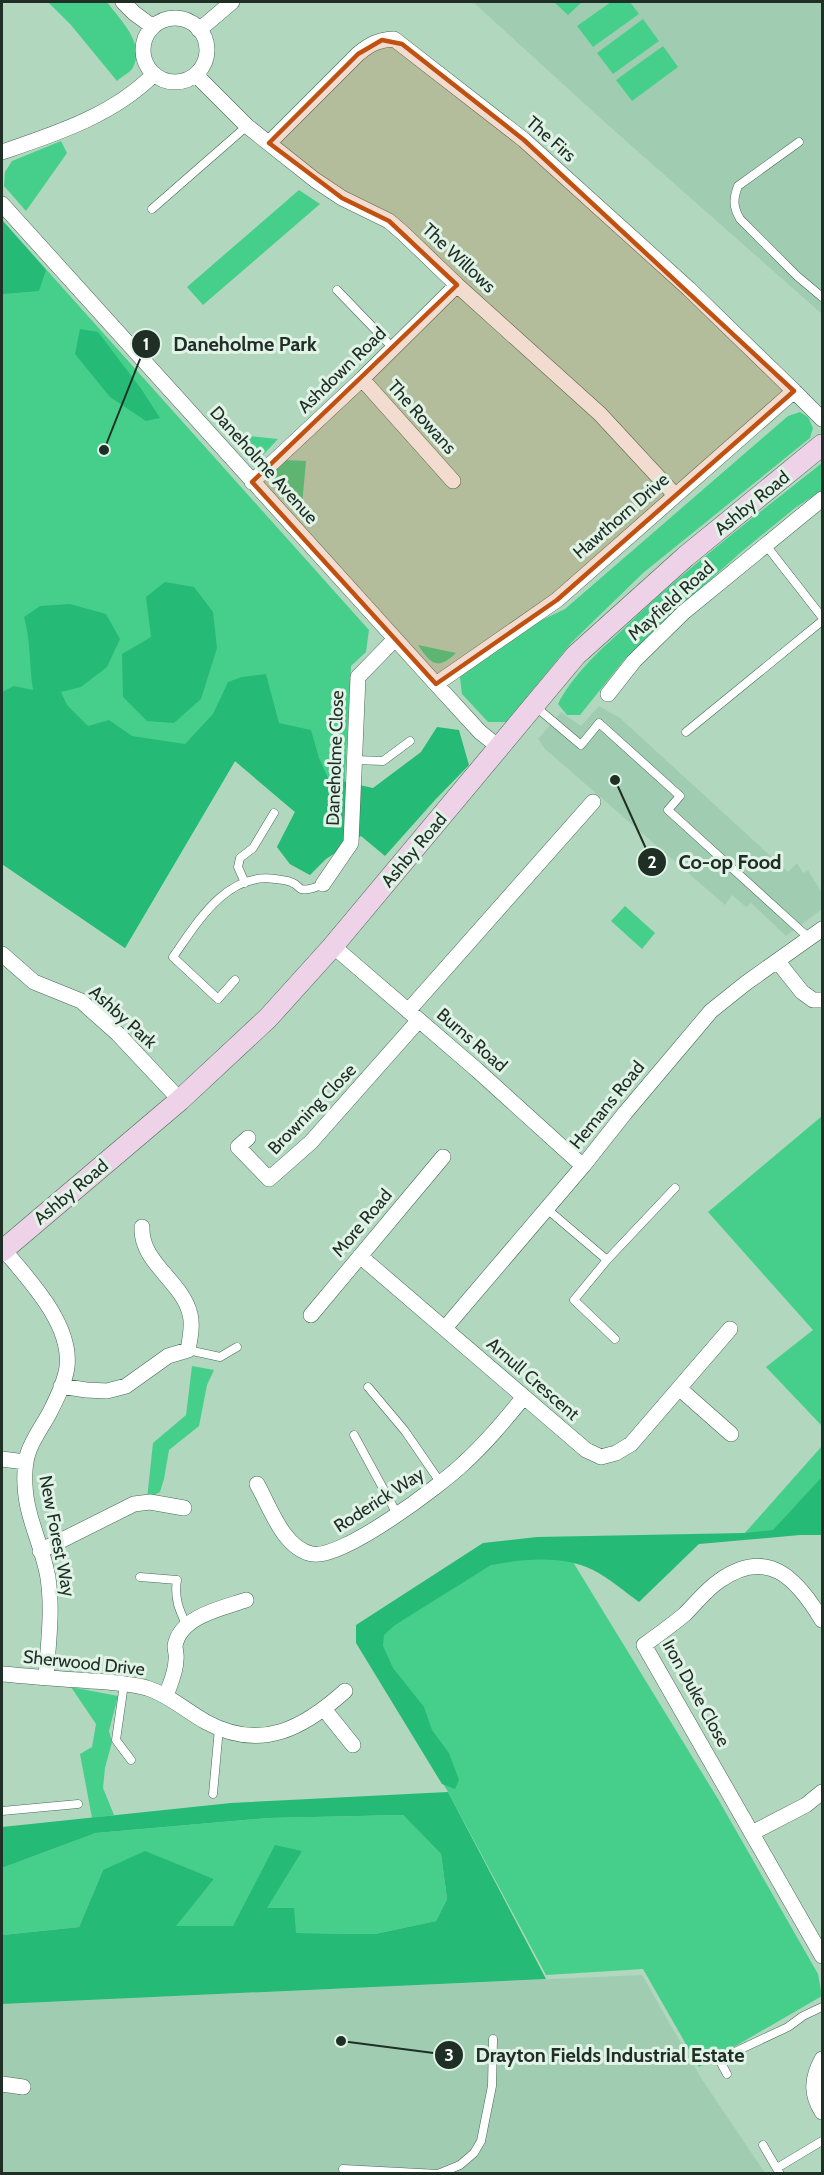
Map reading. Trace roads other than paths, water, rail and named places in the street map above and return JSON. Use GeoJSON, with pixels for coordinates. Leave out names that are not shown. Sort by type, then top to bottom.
{"type":"FeatureCollection","features":[{"type":"Feature","properties":{"kind":"street"},"geometry":{"type":"LineString","coordinates":[[123,2],[153,27]]}},
{"type":"Feature","properties":{"kind":"street"},"geometry":{"type":"LineString","coordinates":[[199,30],[232,2]]}},
{"type":"Feature","properties":{"kind":"street"},"geometry":{"type":"LineString","coordinates":[[177,18],[188,20],[199,30],[205,38],[207,49],[206,60],[196,75],[183,81],[171,82],[160,79],[154,74],[145,61],[143,45],[147,34],[153,27],[162,20],[177,18]]}},
{"type":"Feature","properties":{"kind":"street","name":"The Firs"},"geometry":{"type":"LineString","coordinates":[[269,143],[358,54],[371,44],[394,39],[524,140],[689,290],[794,391]]}},
{"type":"Feature","properties":{"kind":"street"},"geometry":{"type":"LineString","coordinates":[[2,152],[95,115],[139,89],[154,74]]}},
{"type":"Feature","properties":{"kind":"street","name":"The Willows"},"geometry":{"type":"LineString","coordinates":[[196,75],[247,126],[315,180],[342,198],[389,221],[600,414],[675,495]]}},
{"type":"Feature","properties":{"kind":"street","name":"Daneholme Avenue"},"geometry":{"type":"LineString","coordinates":[[2,204],[394,639],[480,732],[500,748]]}},
{"type":"Feature","properties":{"kind":"street","name":"Ashdown Road"},"geometry":{"type":"LineString","coordinates":[[252,482],[362,379],[457,285]]}},
{"type":"Feature","properties":{"kind":"street","name":"The Rowans"},"geometry":{"type":"LineString","coordinates":[[362,379],[453,481]]}},
{"type":"Feature","properties":{"kind":"street"},"geometry":{"type":"LineString","coordinates":[[794,391],[822,419]]}},
{"type":"Feature","properties":{"kind":"street","name":"Hawthorn Drive"},"geometry":{"type":"LineString","coordinates":[[436,684],[556,600],[794,391]]}},
{"type":"Feature","properties":{"kind":"street","name":"Ashby Road"},"geometry":{"type":"LineString","coordinates":[[3,1250],[180,1100],[268,1018],[333,946],[576,655],[677,564],[822,445]]}},
{"type":"Feature","properties":{"kind":"street","name":"Mayfield Road"},"geometry":{"type":"LineString","coordinates":[[609,694],[634,661],[684,612],[822,499]]}},
{"type":"Feature","properties":{"kind":"street","name":"Daneholme Close"},"geometry":{"type":"LineString","coordinates":[[323,884],[351,843],[358,676],[394,639]]}},
{"type":"Feature","properties":{"kind":"street"},"geometry":{"type":"LineString","coordinates":[[413,1015],[593,802]]}},
{"type":"Feature","properties":{"kind":"street","name":"Hemans Road"},"geometry":{"type":"LineString","coordinates":[[445,1328],[711,1011],[822,929]]}},
{"type":"Feature","properties":{"kind":"street","name":"Burns Road"},"geometry":{"type":"LineString","coordinates":[[333,946],[583,1166]]}},
{"type":"Feature","properties":{"kind":"street","name":"Ashby Park"},"geometry":{"type":"LineString","coordinates":[[2,954],[34,982],[81,1001],[118,1034],[180,1100]]}},
{"type":"Feature","properties":{"kind":"street"},"geometry":{"type":"LineString","coordinates":[[778,962],[802,992],[813,1000],[822,1000]]}},
{"type":"Feature","properties":{"kind":"street","name":"Browning Close"},"geometry":{"type":"LineString","coordinates":[[248,1138],[238,1147],[270,1179],[311,1142],[413,1015]]}},
{"type":"Feature","properties":{"kind":"street","name":"More Road"},"geometry":{"type":"LineString","coordinates":[[311,1315],[443,1157]]}},
{"type":"Feature","properties":{"kind":"street"},"geometry":{"type":"LineString","coordinates":[[61,1386],[107,1391],[126,1386],[168,1356],[188,1350],[191,1315],[184,1296],[146,1250],[141,1238],[142,1227]]}},
{"type":"Feature","properties":{"kind":"street","name":"New Forest Way"},"geometry":{"type":"LineString","coordinates":[[3,1250],[37,1290],[54,1317],[66,1347],[67,1367],[61,1386],[52,1407],[31,1442],[25,1462],[25,1488],[48,1576],[51,1606],[46,1678]]}},
{"type":"Feature","properties":{"kind":"street","name":"Arnull Crescent"},"geometry":{"type":"LineString","coordinates":[[360,1256],[523,1398],[586,1450],[601,1457],[616,1453],[631,1444],[730,1329]]}},
{"type":"Feature","properties":{"kind":"street"},"geometry":{"type":"LineString","coordinates":[[680,1389],[731,1434]]}},
{"type":"Feature","properties":{"kind":"street","name":"Roderick Way"},"geometry":{"type":"LineString","coordinates":[[256,1484],[285,1536],[298,1548],[313,1554],[335,1551],[397,1514],[440,1482],[487,1442],[523,1398]]}},
{"type":"Feature","properties":{"kind":"street"},"geometry":{"type":"LineString","coordinates":[[2,1459],[25,1462]]}},
{"type":"Feature","properties":{"kind":"street"},"geometry":{"type":"LineString","coordinates":[[40,1551],[134,1504],[150,1502],[184,1508]]}},
{"type":"Feature","properties":{"kind":"street","name":"Iron Duke Close"},"geometry":{"type":"LineString","coordinates":[[752,1833],[644,1645],[684,1614],[718,1581],[750,1567],[772,1568],[788,1575],[807,1594],[822,1620]]}},
{"type":"Feature","properties":{"kind":"street"},"geometry":{"type":"LineString","coordinates":[[166,1695],[175,1667],[175,1647],[179,1634],[186,1626],[208,1613],[246,1600]]}},
{"type":"Feature","properties":{"kind":"street","name":"Sherwood Drive"},"geometry":{"type":"LineString","coordinates":[[2,1674],[147,1688],[166,1695],[191,1714],[219,1728],[248,1736],[276,1733],[294,1728],[324,1709],[345,1690]]}},
{"type":"Feature","properties":{"kind":"street"},"geometry":{"type":"LineString","coordinates":[[324,1709],[353,1745]]}},
{"type":"Feature","properties":{"kind":"street"},"geometry":{"type":"LineString","coordinates":[[822,1792],[806,1805],[752,1833],[822,1956]]}},
{"type":"Feature","properties":{"kind":"street"},"geometry":{"type":"LineString","coordinates":[[822,2059],[813,2081],[813,2094],[822,2112]]}},
{"type":"Feature","properties":{"kind":"street"},"geometry":{"type":"LineString","coordinates":[[2,2084],[23,2087]]}},
{"type":"Feature","properties":{"kind":"lane"},"geometry":{"type":"LineString","coordinates":[[152,210],[247,126]]}},
{"type":"Feature","properties":{"kind":"lane"},"geometry":{"type":"LineString","coordinates":[[799,142],[738,186],[734,197],[735,209],[740,219],[797,276],[822,297]]}},
{"type":"Feature","properties":{"kind":"lane"},"geometry":{"type":"LineString","coordinates":[[337,290],[393,348]]}},
{"type":"Feature","properties":{"kind":"lane"},"geometry":{"type":"LineString","coordinates":[[686,732],[822,619],[765,544]]}},
{"type":"Feature","properties":{"kind":"lane"},"geometry":{"type":"LineString","coordinates":[[534,705],[581,745],[599,723],[680,796],[668,810],[809,938]]}},
{"type":"Feature","properties":{"kind":"lane"},"geometry":{"type":"LineString","coordinates":[[355,760],[383,761],[410,741]]}},
{"type":"Feature","properties":{"kind":"lane"},"geometry":{"type":"LineString","coordinates":[[245,883],[238,867],[240,858],[253,848],[274,813]]}},
{"type":"Feature","properties":{"kind":"lane"},"geometry":{"type":"LineString","coordinates":[[235,980],[218,999],[172,957],[214,901],[235,886],[271,878],[291,881],[301,889],[323,884]]}},
{"type":"Feature","properties":{"kind":"lane"},"geometry":{"type":"LineString","coordinates":[[615,1339],[574,1300],[607,1260],[675,1188]]}},
{"type":"Feature","properties":{"kind":"lane"},"geometry":{"type":"LineString","coordinates":[[547,1209],[607,1260]]}},
{"type":"Feature","properties":{"kind":"lane"},"geometry":{"type":"LineString","coordinates":[[188,1350],[220,1357],[237,1347]]}},
{"type":"Feature","properties":{"kind":"lane"},"geometry":{"type":"LineString","coordinates":[[368,1387],[405,1431],[440,1482]]}},
{"type":"Feature","properties":{"kind":"lane"},"geometry":{"type":"LineString","coordinates":[[354,1435],[397,1514]]}},
{"type":"Feature","properties":{"kind":"lane"},"geometry":{"type":"LineString","coordinates":[[140,1577],[177,1580],[175,1592],[178,1608],[186,1626]]}},
{"type":"Feature","properties":{"kind":"lane"},"geometry":{"type":"LineString","coordinates":[[124,1684],[116,1740],[131,1760]]}},
{"type":"Feature","properties":{"kind":"lane"},"geometry":{"type":"LineString","coordinates":[[213,1794],[219,1728]]}},
{"type":"Feature","properties":{"kind":"lane"},"geometry":{"type":"LineString","coordinates":[[2,1811],[78,1804]]}},
{"type":"Feature","properties":{"kind":"lane"},"geometry":{"type":"LineString","coordinates":[[727,2074],[721,2063],[726,2056],[788,2027],[803,2016],[822,2007]]}},
{"type":"Feature","properties":{"kind":"lane"},"geometry":{"type":"LineString","coordinates":[[343,2169],[438,2174],[460,2165],[474,2153],[481,2141],[492,2086],[493,2039]]}},
{"type":"Feature","properties":{"kind":"lane"},"geometry":{"type":"LineString","coordinates":[[763,2145],[779,2171],[822,2141]]}},
{"type":"Feature","properties":{"kind":"place","name":"Daneholme Park"},"geometry":{"type":"Point","coordinates":[104,450]}},
{"type":"Feature","properties":{"kind":"place","name":"Co-op Food"},"geometry":{"type":"Point","coordinates":[615,780]}},
{"type":"Feature","properties":{"kind":"place","name":"Drayton Fields Industrial Estate"},"geometry":{"type":"Point","coordinates":[341,2041]}}]}
